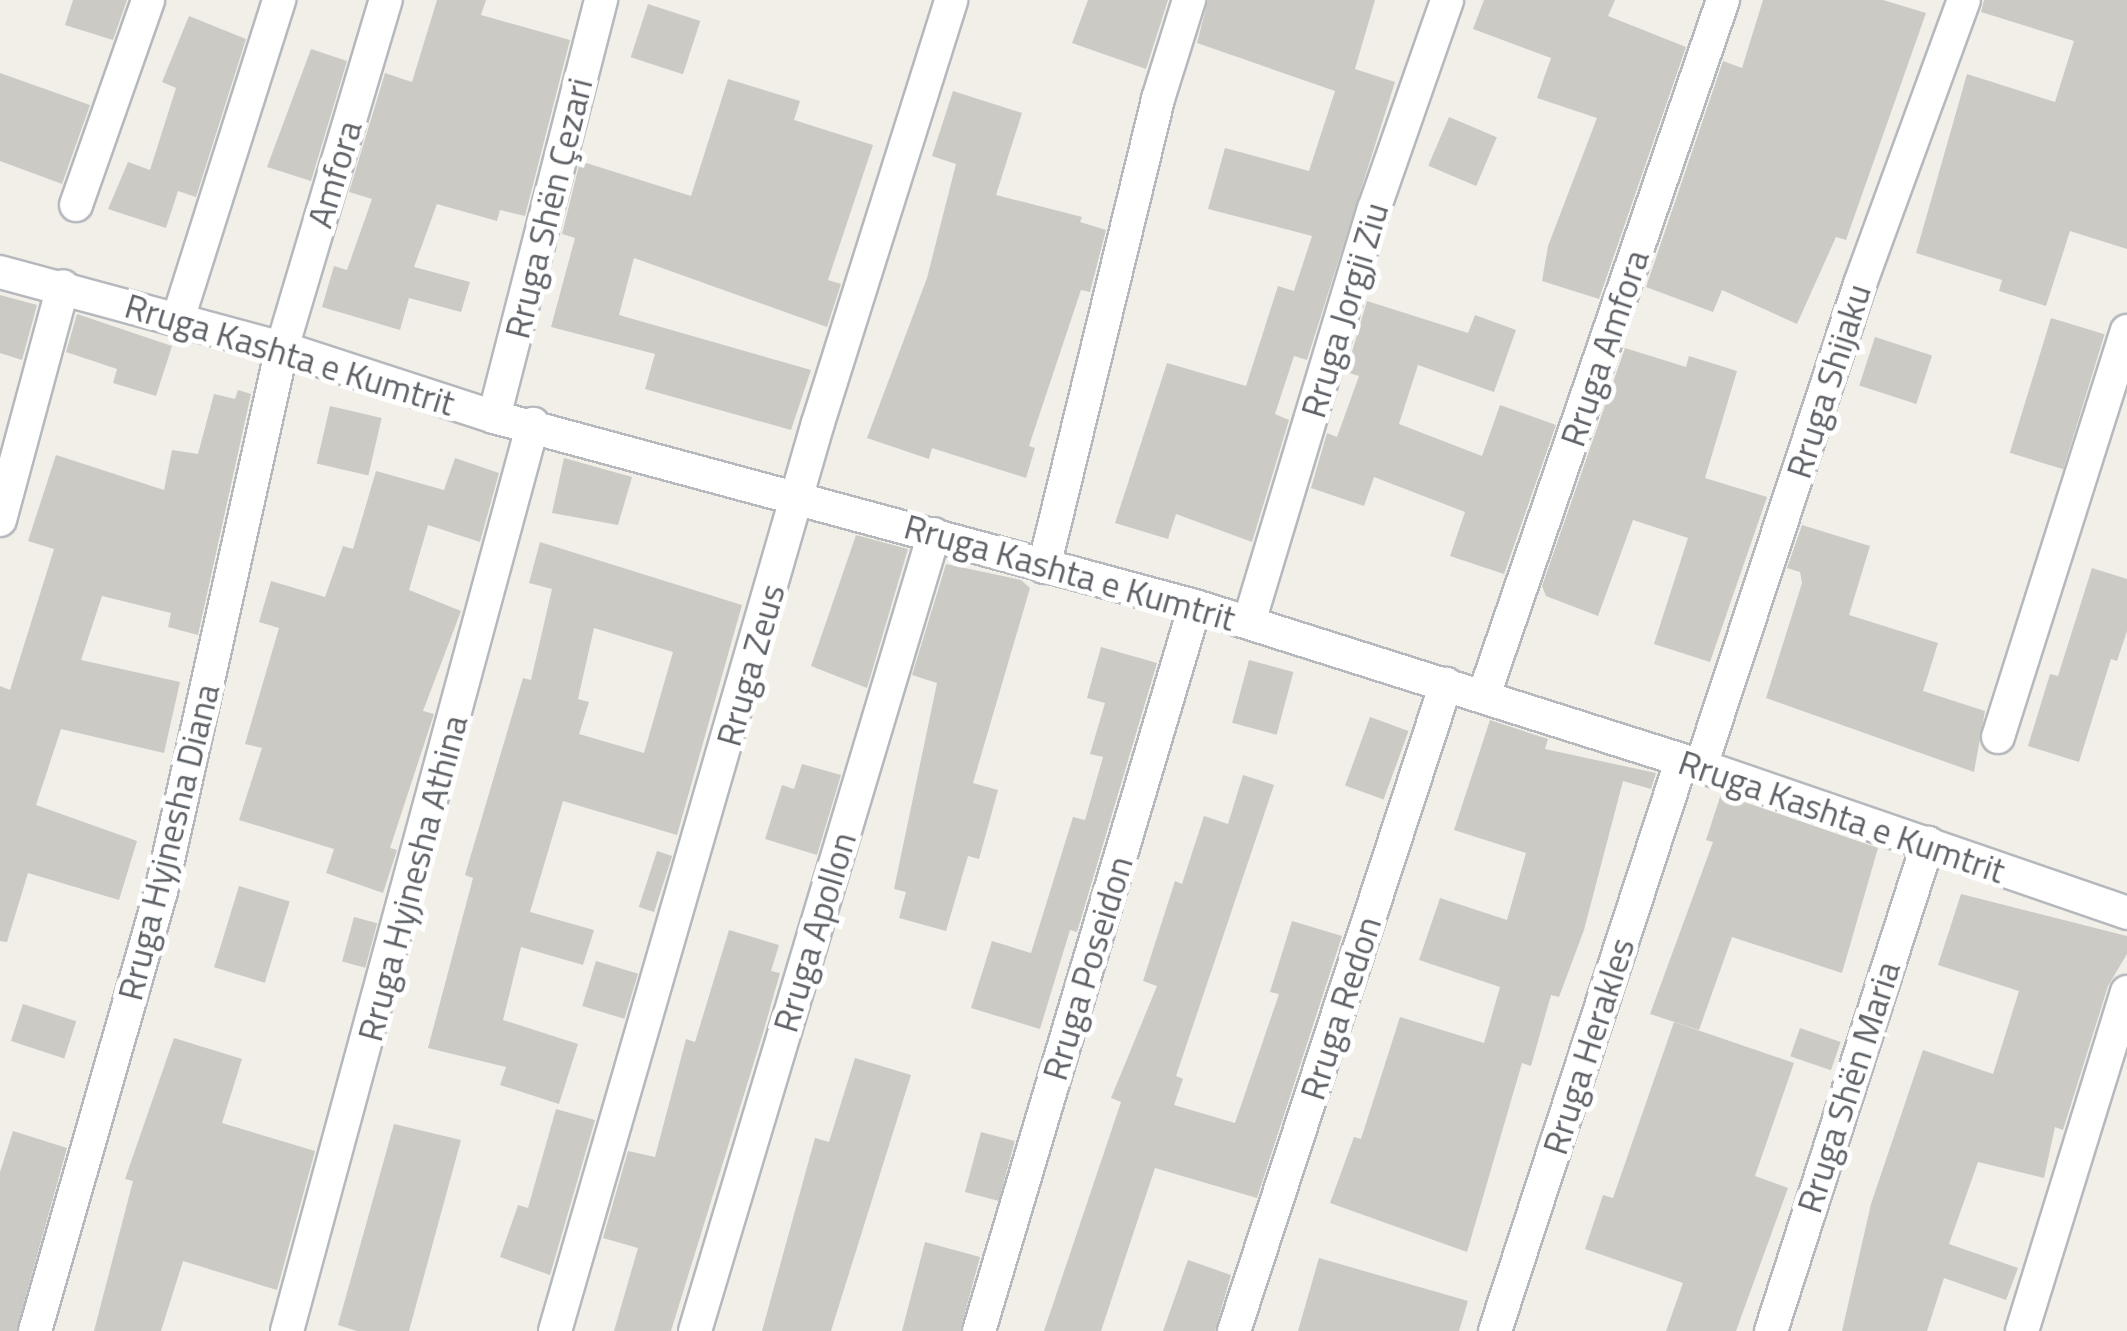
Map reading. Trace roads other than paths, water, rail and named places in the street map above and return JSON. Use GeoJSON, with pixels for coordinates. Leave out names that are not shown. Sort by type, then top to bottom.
{"type":"FeatureCollection","features":[{"type":"Feature","properties":{"kind":"street"},"geometry":{"type":"LineString","coordinates":[[76,205],[148,0]]}},
{"type":"Feature","properties":{"kind":"street"},"geometry":{"type":"LineString","coordinates":[[178,318],[279,0]]}},
{"type":"Feature","properties":{"kind":"street","name":"Amfora"},"geometry":{"type":"LineString","coordinates":[[282,348],[386,0]]}},
{"type":"Feature","properties":{"kind":"street","name":"Rruga Shën Çezari"},"geometry":{"type":"LineString","coordinates":[[494,416],[601,0]]}},
{"type":"Feature","properties":{"kind":"street","name":"Rruga Zeus"},"geometry":{"type":"LineString","coordinates":[[554,1331],[950,0]]}},
{"type":"Feature","properties":{"kind":"street"},"geometry":{"type":"LineString","coordinates":[[1044,567],[1189,0]]}},
{"type":"Feature","properties":{"kind":"street","name":"Rruga Jorgji Ziu"},"geometry":{"type":"LineString","coordinates":[[1249,622],[1374,210],[1448,0]]}},
{"type":"Feature","properties":{"kind":"street","name":"Rruga Amfora"},"geometry":{"type":"LineString","coordinates":[[1484,695],[1723,0]]}},
{"type":"Feature","properties":{"kind":"street","name":"Rruga Shijaku"},"geometry":{"type":"LineString","coordinates":[[1691,764],[1964,0]]}},
{"type":"Feature","properties":{"kind":"street","name":"Rruga Kashta e Kumtrit"},"geometry":{"type":"LineString","coordinates":[[0,272],[282,348],[494,416],[1196,606],[1484,695],[2127,913]]}},
{"type":"Feature","properties":{"kind":"street"},"geometry":{"type":"LineString","coordinates":[[0,520],[63,286]]}},
{"type":"Feature","properties":{"kind":"street"},"geometry":{"type":"LineString","coordinates":[[1998,737],[2127,330]]}},
{"type":"Feature","properties":{"kind":"street","name":"Rruga Hyjnesha Diana"},"geometry":{"type":"LineString","coordinates":[[35,1331],[161,892],[282,348]]}},
{"type":"Feature","properties":{"kind":"street","name":"Rruga Hyjnesha Athina"},"geometry":{"type":"LineString","coordinates":[[287,1331],[533,424]]}},
{"type":"Feature","properties":{"kind":"street","name":"Rruga Apollon"},"geometry":{"type":"LineString","coordinates":[[695,1331],[934,534]]}},
{"type":"Feature","properties":{"kind":"street","name":"Rruga Poseidon"},"geometry":{"type":"LineString","coordinates":[[979,1331],[1196,606]]}},
{"type":"Feature","properties":{"kind":"street","name":"Rruga Redon"},"geometry":{"type":"LineString","coordinates":[[1234,1331],[1446,684]]}},
{"type":"Feature","properties":{"kind":"street","name":"Rruga Herakles"},"geometry":{"type":"LineString","coordinates":[[1495,1331],[1691,764]]}},
{"type":"Feature","properties":{"kind":"street","name":"Rruga Shën Maria"},"geometry":{"type":"LineString","coordinates":[[1771,1331],[1928,843]]}},
{"type":"Feature","properties":{"kind":"street"},"geometry":{"type":"LineString","coordinates":[[2022,1331],[2127,992]]}}]}
